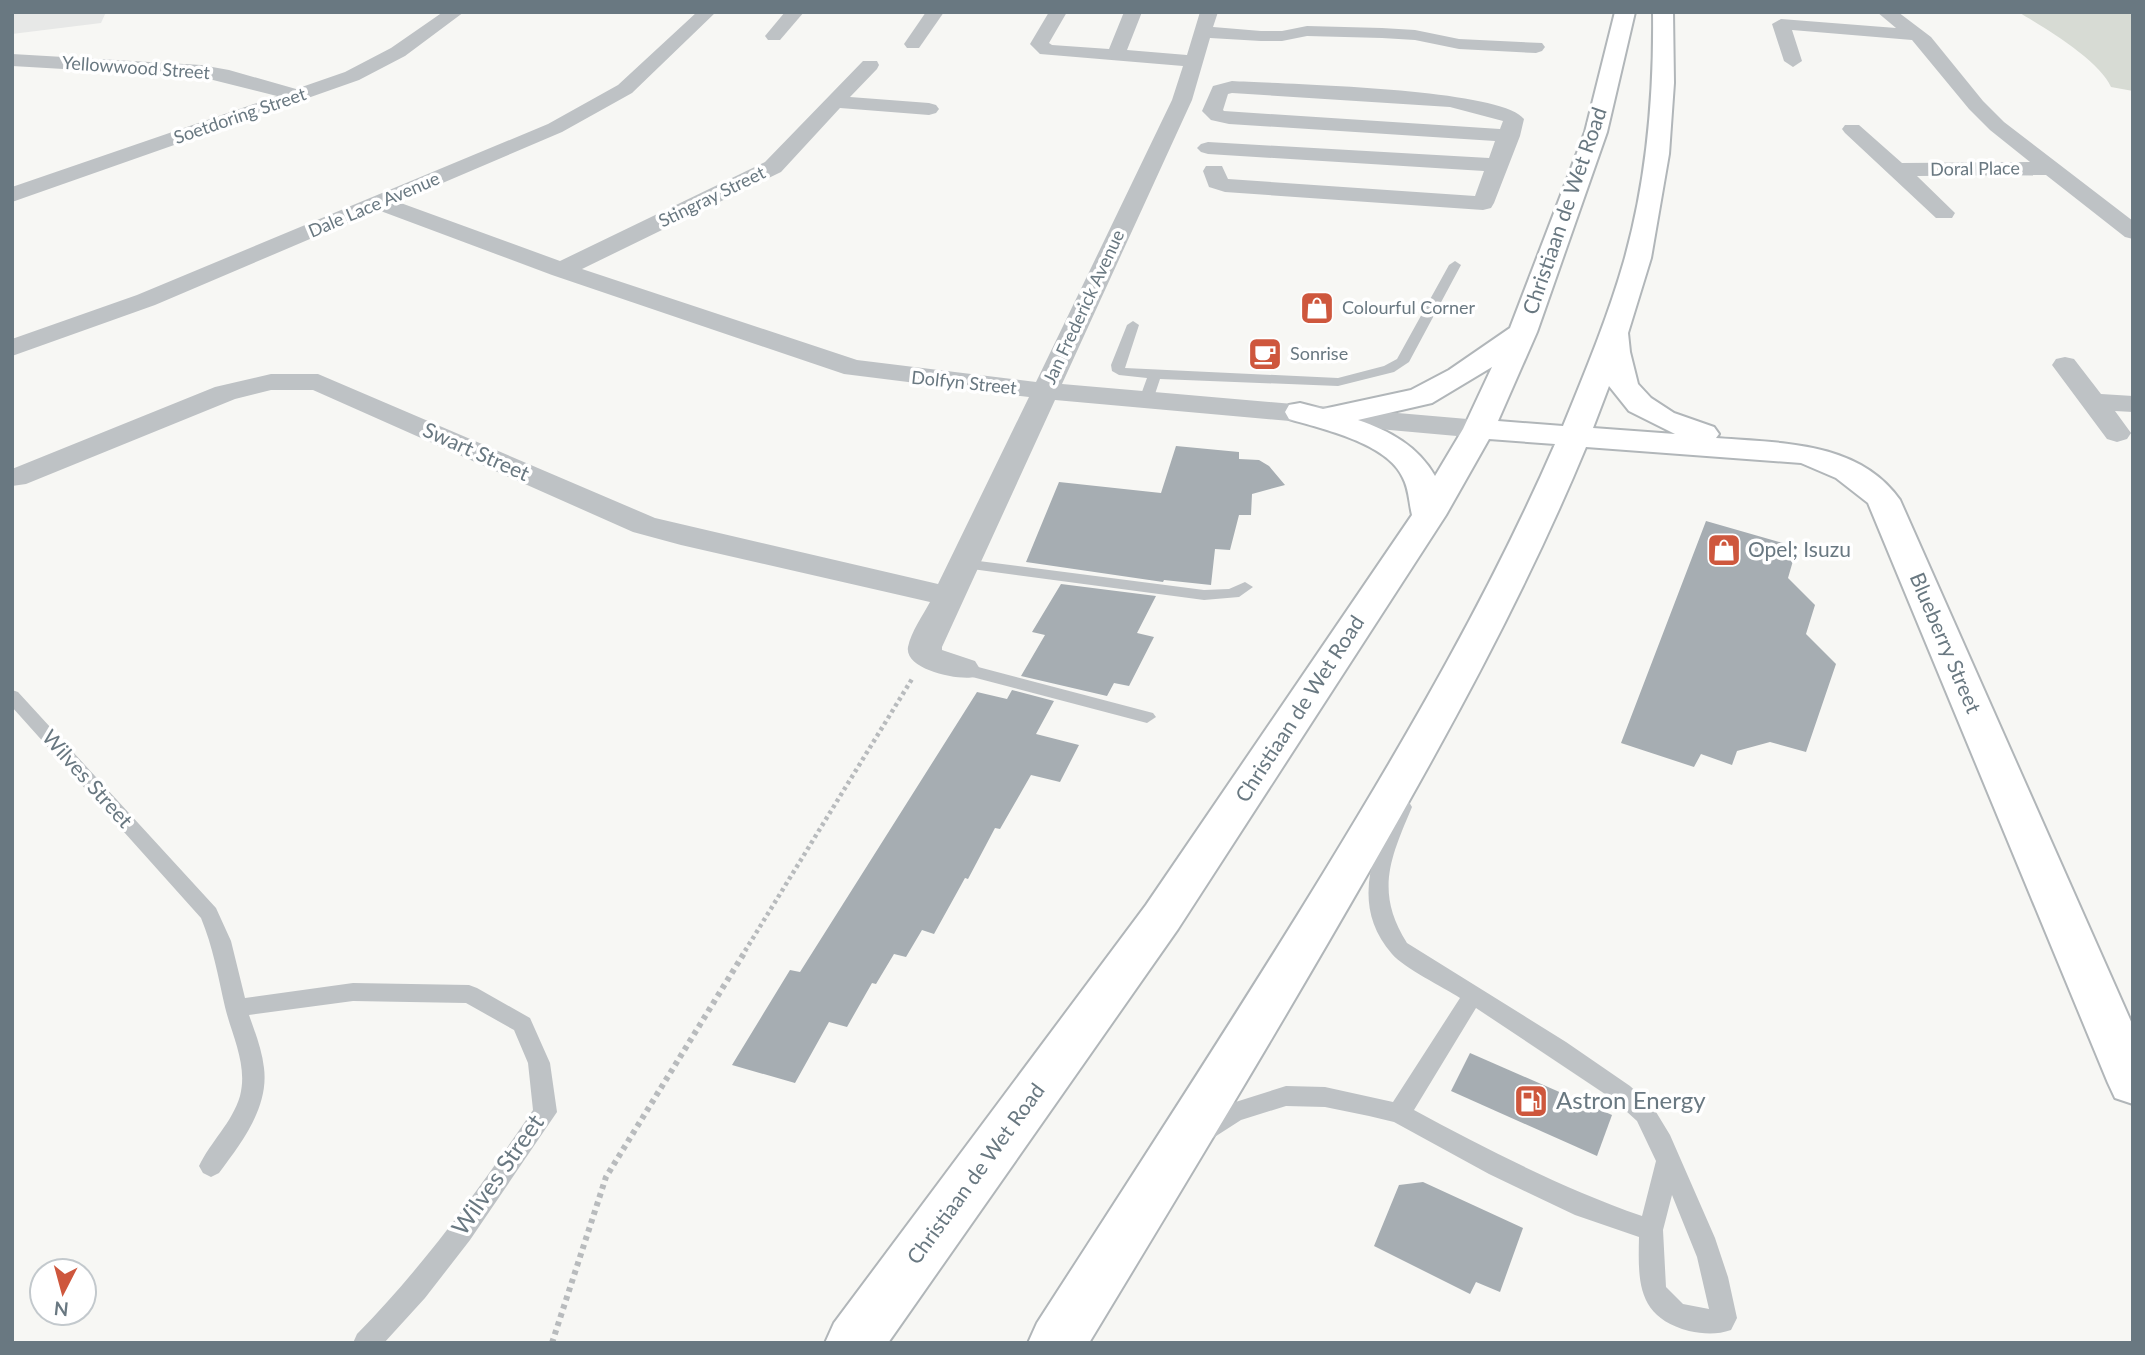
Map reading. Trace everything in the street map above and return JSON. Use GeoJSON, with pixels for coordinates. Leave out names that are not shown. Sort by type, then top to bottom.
{"type":"FeatureCollection","features":[{"type":"Feature","properties":{"kind":"main road","name":"Christiaan de Wet Road"},"geometry":{"type":"LineString","coordinates":[[855,1343],[1162,917],[1429,515],[1479,429],[1523,332],[1596,132],[1625,12]]}},
{"type":"Feature","properties":{"kind":"main road"},"geometry":{"type":"LineString","coordinates":[[1057,1343],[1276,993],[1444,707],[1526,552],[1576,435],[1629,290],[1658,153],[1664,76],[1663,12]]}},
{"type":"Feature","properties":{"kind":"main road"},"geometry":{"type":"LineString","coordinates":[[1614,330],[1618,371],[1630,397],[1644,409],[1676,425],[1751,448]]}},
{"type":"Feature","properties":{"kind":"main road"},"geometry":{"type":"LineString","coordinates":[[1334,416],[1421,397],[1460,376],[1523,332]]}},
{"type":"Feature","properties":{"kind":"main road"},"geometry":{"type":"LineString","coordinates":[[1300,412],[1365,433],[1400,455],[1418,473],[1429,515]]}},
{"type":"Feature","properties":{"kind":"main road","name":"Dolfyn Street"},"geometry":{"type":"LineString","coordinates":[[1479,429],[1576,435]]}},
{"type":"Feature","properties":{"kind":"main road","name":"Blueberry Street"},"geometry":{"type":"LineString","coordinates":[[1576,435],[1805,454],[1833,463],[1854,474],[1884,500],[2133,1083]]}},
{"type":"Feature","properties":{"kind":"street","name":"Soetdoring Street"},"geometry":{"type":"LineString","coordinates":[[12,195],[299,96],[377,64],[455,12]]}},
{"type":"Feature","properties":{"kind":"street","name":"Dale Lace Avenue"},"geometry":{"type":"LineString","coordinates":[[12,348],[110,314],[555,128],[608,101],[647,71],[706,12]]}},
{"type":"Feature","properties":{"kind":"street"},"geometry":{"type":"LineString","coordinates":[[774,36],[795,12]]}},
{"type":"Feature","properties":{"kind":"street"},"geometry":{"type":"LineString","coordinates":[[913,44],[935,12]]}},
{"type":"Feature","properties":{"kind":"street"},"geometry":{"type":"LineString","coordinates":[[1058,12],[1039,44],[1047,50],[1195,61]]}},
{"type":"Feature","properties":{"kind":"street"},"geometry":{"type":"LineString","coordinates":[[1115,56],[1133,12]]}},
{"type":"Feature","properties":{"kind":"street"},"geometry":{"type":"LineString","coordinates":[[1886,12],[1932,49],[1985,115],[2133,232]]}},
{"type":"Feature","properties":{"kind":"street"},"geometry":{"type":"LineString","coordinates":[[1206,22],[1289,39],[1313,21],[1366,38],[1415,35],[1536,55],[1541,23]]}},
{"type":"Feature","properties":{"kind":"street"},"geometry":{"type":"LineString","coordinates":[[1793,61],[1776,21],[1916,35]]}},
{"type":"Feature","properties":{"kind":"street","name":"Jan Frederick Avenue"},"geometry":{"type":"LineString","coordinates":[[926,656],[925,647],[947,596],[1171,123],[1195,61],[1206,22]]}},
{"type":"Feature","properties":{"kind":"street","name":"Yellowwood Street"},"geometry":{"type":"LineString","coordinates":[[12,60],[201,71],[222,74],[299,96]]}},
{"type":"Feature","properties":{"kind":"street","name":"Stingray Street"},"geometry":{"type":"LineString","coordinates":[[561,270],[773,167],[838,102],[870,65]]}},
{"type":"Feature","properties":{"kind":"street"},"geometry":{"type":"LineString","coordinates":[[1214,171],[1217,183],[1225,185],[1481,213],[1510,136],[1514,119],[1450,101],[1226,88],[1218,93],[1212,111],[1214,115],[1510,136]]}},
{"type":"Feature","properties":{"kind":"street"},"geometry":{"type":"LineString","coordinates":[[838,102],[929,109]]}},
{"type":"Feature","properties":{"kind":"street","name":"Doral Place"},"geometry":{"type":"LineString","coordinates":[[1852,129],[1944,213]]}},
{"type":"Feature","properties":{"kind":"street"},"geometry":{"type":"LineString","coordinates":[[1209,148],[1497,165]]}},
{"type":"Feature","properties":{"kind":"street","name":"Doral Place"},"geometry":{"type":"LineString","coordinates":[[1899,170],[2052,168]]}},
{"type":"Feature","properties":{"kind":"street","name":"Dolfyn Street"},"geometry":{"type":"LineString","coordinates":[[379,203],[561,270],[853,368],[1146,401],[1479,429]]}},
{"type":"Feature","properties":{"kind":"street"},"geometry":{"type":"LineString","coordinates":[[2065,365],[2117,433]]}},
{"type":"Feature","properties":{"kind":"street","name":"Swart Street"},"geometry":{"type":"LineString","coordinates":[[15,478],[250,385],[299,380],[318,382],[644,525],[681,536],[947,596]]}},
{"type":"Feature","properties":{"kind":"street"},"geometry":{"type":"LineString","coordinates":[[2095,402],[2133,404]]}},
{"type":"Feature","properties":{"kind":"street"},"geometry":{"type":"LineString","coordinates":[[926,656],[963,669]]}},
{"type":"Feature","properties":{"kind":"lane"},"geometry":{"type":"LineString","coordinates":[[1133,325],[1118,365],[1119,371],[1155,375],[1338,382],[1389,369],[1402,362],[1455,265]]}},
{"type":"Feature","properties":{"kind":"lane"},"geometry":{"type":"LineString","coordinates":[[1146,401],[1155,375]]}},
{"type":"Feature","properties":{"kind":"lane"},"geometry":{"type":"LineString","coordinates":[[963,564],[1204,595],[1233,594],[1245,587]]}},
{"type":"Feature","properties":{"kind":"lane"},"geometry":{"type":"LineString","coordinates":[[963,669],[1147,718]]}},
{"type":"Feature","properties":{"kind":"lane","name":"Wilves Street"},"geometry":{"type":"LineString","coordinates":[[12,696],[209,914],[221,941],[236,1008],[254,1068],[251,1098],[239,1123],[211,1166]]}},
{"type":"Feature","properties":{"kind":"lane"},"geometry":{"type":"LineString","coordinates":[[1444,707],[1376,875],[1378,902],[1387,930],[1400,949],[1622,1093],[1645,1114],[1658,1135],[1697,1220],[1714,1267],[1724,1318],[1722,1321],[1682,1318],[1668,1308],[1654,1291],[1651,1230],[1668,1161]]}},
{"type":"Feature","properties":{"kind":"lane","name":"Wilves Street"},"geometry":{"type":"LineString","coordinates":[[236,1008],[353,992],[469,994],[522,1024],[539,1063],[545,1112],[490,1194],[387,1322],[366,1343]]}},
{"type":"Feature","properties":{"kind":"lane"},"geometry":{"type":"LineString","coordinates":[[1399,1113],[1474,995]]}},
{"type":"Feature","properties":{"kind":"lane"},"geometry":{"type":"LineString","coordinates":[[1170,1161],[1192,1140],[1234,1112],[1286,1096],[1325,1097],[1399,1113],[1447,1141],[1538,1186],[1594,1211],[1651,1230]]}},
{"type":"Feature","properties":{"kind":"path"},"geometry":{"type":"LineString","coordinates":[[552,1343],[606,1177],[926,656]]}},
{"type":"Feature","properties":{"kind":"shaded area"},"geometry":{"type":"Polygon","coordinates":[[[12,12],[106,12],[101,23],[12,34],[12,12]]]}},
{"type":"Feature","properties":{"kind":"shaded area"},"geometry":{"type":"Polygon","coordinates":[[[2018,12],[2133,12],[2133,91],[2111,87],[2084,56],[2018,12]]]}},
{"type":"Feature","properties":{"kind":"building"},"geometry":{"type":"Polygon","coordinates":[[[1176,446],[1239,452],[1239,459],[1259,460],[1269,466],[1285,485],[1252,494],[1251,515],[1239,515],[1230,550],[1215,549],[1211,585],[1163,582],[1026,562],[1059,482],[1161,493],[1176,446]]]}},
{"type":"Feature","properties":{"kind":"building"},"geometry":{"type":"Polygon","coordinates":[[[1706,521],[1797,547],[1788,578],[1815,605],[1806,634],[1836,664],[1806,752],[1770,742],[1737,751],[1732,765],[1701,754],[1694,767],[1621,743],[1706,521]]]}},
{"type":"Feature","properties":{"kind":"building"},"geometry":{"type":"Polygon","coordinates":[[[1061,584],[1156,596],[1137,633],[1154,637],[1129,686],[1114,683],[1107,696],[1021,676],[1045,635],[1032,632],[1061,584]]]}},
{"type":"Feature","properties":{"kind":"building"},"geometry":{"type":"Polygon","coordinates":[[[1012,690],[1054,701],[1036,734],[1079,745],[1060,782],[1031,775],[1000,829],[995,828],[934,934],[922,930],[906,957],[894,954],[876,984],[872,983],[847,1027],[829,1022],[795,1083],[732,1065],[790,970],[800,972],[977,692],[1007,699],[1012,690]]]}},
{"type":"Feature","properties":{"kind":"building"},"geometry":{"type":"Polygon","coordinates":[[[1470,1053],[1612,1115],[1597,1156],[1451,1091],[1470,1053]]]}},
{"type":"Feature","properties":{"kind":"building"},"geometry":{"type":"Polygon","coordinates":[[[1423,1182],[1523,1228],[1500,1292],[1476,1282],[1470,1294],[1374,1246],[1399,1185],[1423,1182]]]}},
{"type":"Feature","properties":{"kind":"place","name":"Colourful Corner"},"geometry":{"type":"Point","coordinates":[1317,308]}},
{"type":"Feature","properties":{"kind":"place","name":"Sonrise"},"geometry":{"type":"Point","coordinates":[1265,354]}},
{"type":"Feature","properties":{"kind":"place","name":"Opel; Isuzu"},"geometry":{"type":"Point","coordinates":[1724,550]}},
{"type":"Feature","properties":{"kind":"place","name":"Astron Energy"},"geometry":{"type":"Point","coordinates":[1531,1101]}}]}
